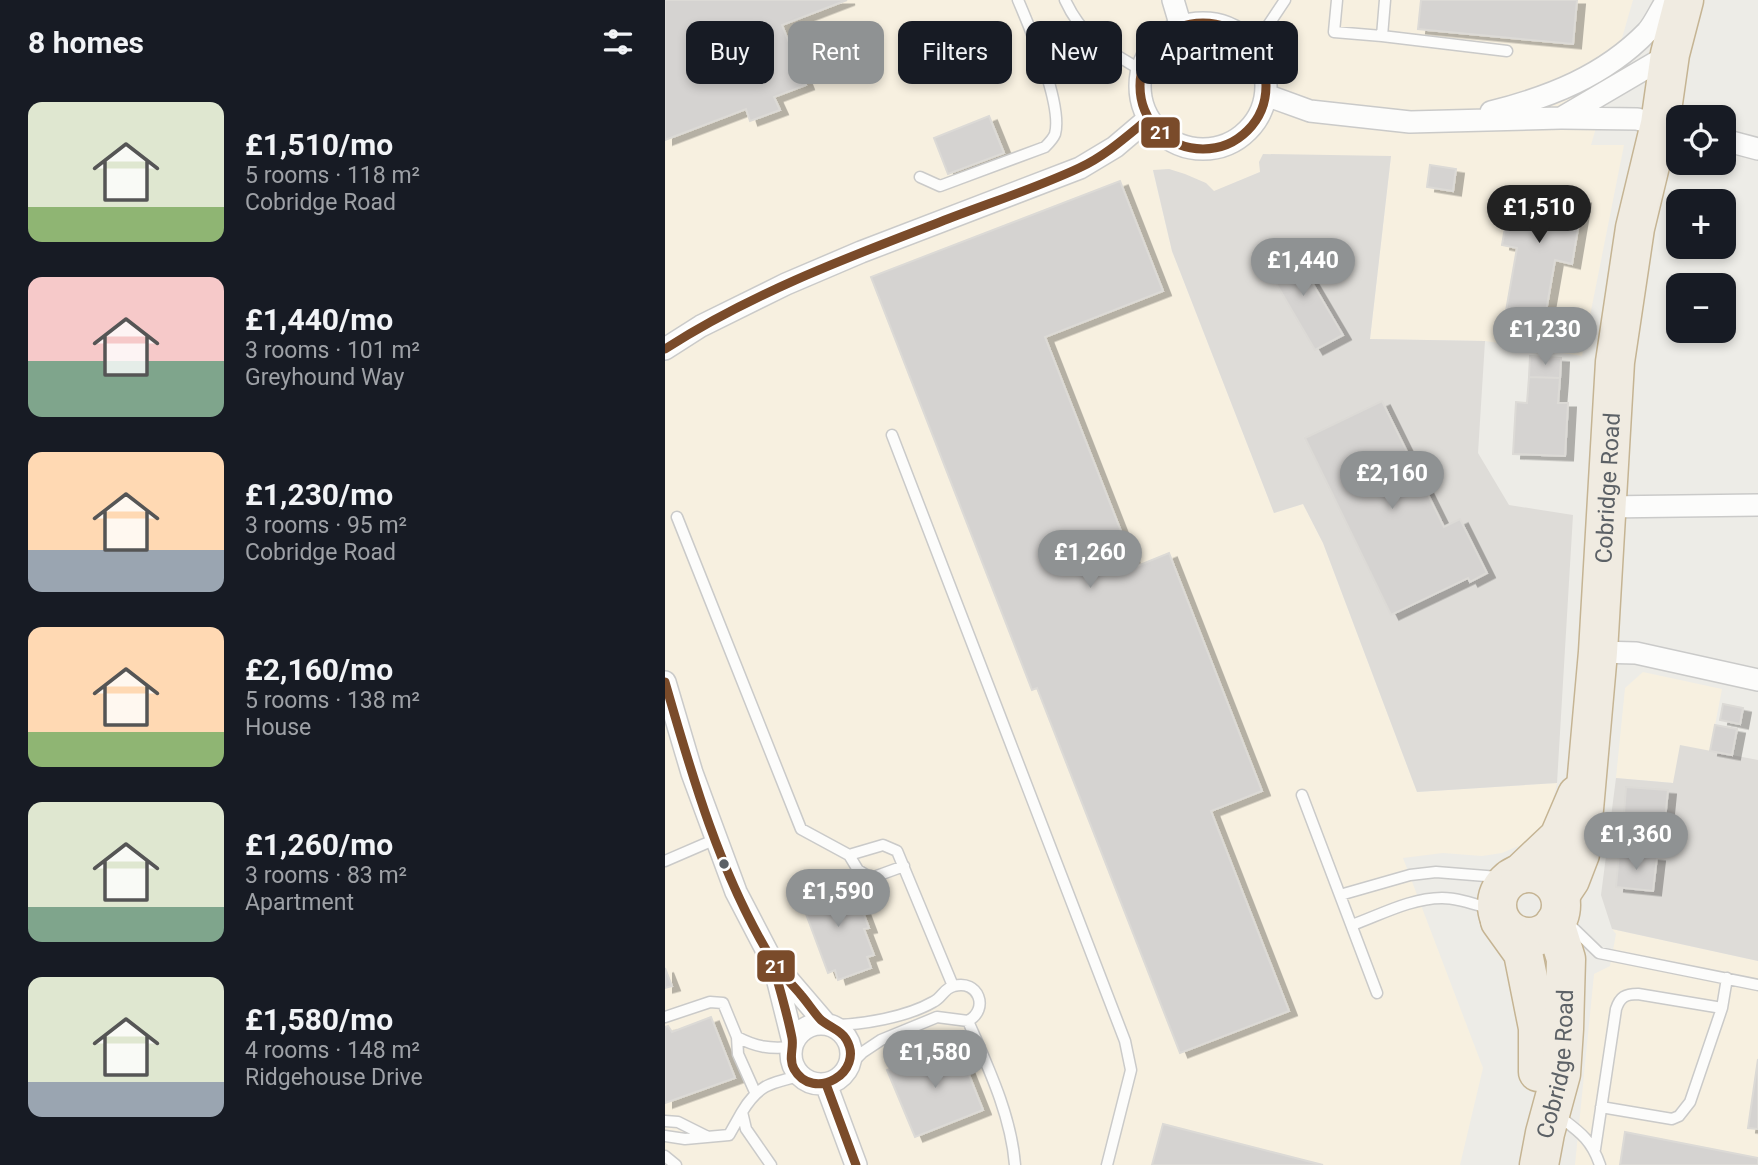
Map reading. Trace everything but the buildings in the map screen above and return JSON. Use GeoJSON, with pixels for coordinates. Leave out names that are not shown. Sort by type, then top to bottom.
{"type":"FeatureCollection","features":[{"type":"Feature","properties":{"kind":"highway","name":"Cobridge Road"},"geometry":{"type":"LineString","coordinates":[[1669,105],[1670,54],[1684,0]]}},
{"type":"Feature","properties":{"kind":"highway","name":"Cobridge Road"},"geometry":{"type":"LineString","coordinates":[[1543,1124],[1561,1074],[1566,958],[1558,911],[1580,854],[1598,652],[1615,362],[1635,228],[1666,136]]}},
{"type":"Feature","properties":{"kind":"highway","name":"Cobridge Road"},"geometry":{"type":"LineString","coordinates":[[1543,1124],[1538,1028],[1523,953],[1507,896],[1559,836],[1586,771]]}},
{"type":"Feature","properties":{"kind":"highway"},"geometry":{"type":"LineString","coordinates":[[1535,873],[1554,884],[1558,911],[1551,929],[1533,937],[1518,936],[1508,930],[1507,896],[1535,873]]}},
{"type":"Feature","properties":{"kind":"highway"},"geometry":{"type":"LineString","coordinates":[[1519,1165],[1543,1124]]}},
{"type":"Feature","properties":{"kind":"street"},"geometry":{"type":"LineString","coordinates":[[1173,0],[1179,21]]}},
{"type":"Feature","properties":{"kind":"street"},"geometry":{"type":"LineString","coordinates":[[1448,122],[1534,101],[1603,69],[1648,30],[1667,0]]}},
{"type":"Feature","properties":{"kind":"street"},"geometry":{"type":"LineString","coordinates":[[1561,118],[1670,54]]}},
{"type":"Feature","properties":{"kind":"street"},"geometry":{"type":"LineString","coordinates":[[1140,84],[1140,95],[1148,119],[1161,134],[1177,145],[1196,149],[1215,149],[1234,142],[1249,130],[1260,114],[1266,95],[1266,84]]}},
{"type":"Feature","properties":{"kind":"street"},"geometry":{"type":"LineString","coordinates":[[1266,95],[1310,111],[1410,122],[1637,119],[1666,126]]}},
{"type":"Feature","properties":{"kind":"street"},"geometry":{"type":"LineString","coordinates":[[665,349],[701,326],[786,284],[1080,167],[1115,147],[1148,119]]}},
{"type":"Feature","properties":{"kind":"street"},"geometry":{"type":"LineString","coordinates":[[1736,140],[1757,143]]}},
{"type":"Feature","properties":{"kind":"street"},"geometry":{"type":"LineString","coordinates":[[1605,507],[1758,505]]}},
{"type":"Feature","properties":{"kind":"street"},"geometry":{"type":"LineString","coordinates":[[1598,652],[1636,653],[1758,680]]}},
{"type":"Feature","properties":{"kind":"street"},"geometry":{"type":"LineString","coordinates":[[665,682],[670,717],[736,892],[772,961],[792,1044],[792,1066],[800,1076],[813,1083],[826,1084],[842,1076],[852,1055],[847,1037],[829,1025],[772,961]]}},
{"type":"Feature","properties":{"kind":"street"},"geometry":{"type":"LineString","coordinates":[[792,1044],[803,1029],[810,1025],[829,1025]]}},
{"type":"Feature","properties":{"kind":"street"},"geometry":{"type":"LineString","coordinates":[[826,1084],[856,1165]]}},
{"type":"Feature","properties":{"kind":"lane"},"geometry":{"type":"LineString","coordinates":[[920,177],[940,186],[1045,147],[1054,137],[1056,127],[1046,72],[1019,0]]}},
{"type":"Feature","properties":{"kind":"lane"},"geometry":{"type":"LineString","coordinates":[[1065,0],[1073,17],[1093,41],[1136,66]]}},
{"type":"Feature","properties":{"kind":"lane"},"geometry":{"type":"LineString","coordinates":[[1271,21],[1285,0]]}},
{"type":"Feature","properties":{"kind":"lane"},"geometry":{"type":"LineString","coordinates":[[1337,0],[1334,32],[1507,51]]}},
{"type":"Feature","properties":{"kind":"lane"},"geometry":{"type":"LineString","coordinates":[[1382,36],[1385,0]]}},
{"type":"Feature","properties":{"kind":"lane"},"geometry":{"type":"LineString","coordinates":[[892,435],[1125,1041],[1131,1070],[1107,1165]]}},
{"type":"Feature","properties":{"kind":"lane"},"geometry":{"type":"LineString","coordinates":[[677,517],[801,829],[849,855],[858,870],[871,878],[904,866]]}},
{"type":"Feature","properties":{"kind":"lane"},"geometry":{"type":"LineString","coordinates":[[1302,795],[1377,993]]}},
{"type":"Feature","properties":{"kind":"lane"},"geometry":{"type":"LineString","coordinates":[[665,861],[716,839]]}},
{"type":"Feature","properties":{"kind":"lane"},"geometry":{"type":"LineString","coordinates":[[849,855],[883,845],[897,851],[953,986]]}},
{"type":"Feature","properties":{"kind":"lane"},"geometry":{"type":"LineString","coordinates":[[1340,895],[1409,875],[1436,872],[1507,896]]}},
{"type":"Feature","properties":{"kind":"lane"},"geometry":{"type":"LineString","coordinates":[[1352,925],[1419,900],[1444,898],[1470,903],[1507,896]]}},
{"type":"Feature","properties":{"kind":"lane"},"geometry":{"type":"LineString","coordinates":[[1558,911],[1599,953],[1758,985]]}},
{"type":"Feature","properties":{"kind":"lane"},"geometry":{"type":"LineString","coordinates":[[1601,1107],[1672,1119],[1679,1116],[1690,1101],[1722,1008],[1727,978]]}},
{"type":"Feature","properties":{"kind":"lane"},"geometry":{"type":"LineString","coordinates":[[829,1025],[874,1022],[936,1001],[943,991],[953,986],[965,985],[974,989],[979,996],[981,1004],[978,1012],[968,1021],[937,1017],[881,1040],[863,1052],[848,1067]]}},
{"type":"Feature","properties":{"kind":"lane"},"geometry":{"type":"LineString","coordinates":[[1595,1149],[1619,1000],[1624,996],[1638,994],[1722,1008]]}},
{"type":"Feature","properties":{"kind":"lane"},"geometry":{"type":"LineString","coordinates":[[665,1017],[710,1002],[723,1003],[737,1037],[738,1054],[755,1093]]}},
{"type":"Feature","properties":{"kind":"lane"},"geometry":{"type":"LineString","coordinates":[[968,1021],[997,1091],[1013,1144],[1015,1165]]}},
{"type":"Feature","properties":{"kind":"lane"},"geometry":{"type":"LineString","coordinates":[[737,1037],[755,1047],[770,1049],[792,1044]]}},
{"type":"Feature","properties":{"kind":"lane"},"geometry":{"type":"LineString","coordinates":[[665,1136],[685,1139],[729,1135],[755,1093],[767,1084],[800,1076]]}},
{"type":"Feature","properties":{"kind":"lane"},"geometry":{"type":"LineString","coordinates":[[742,1112],[746,1129],[771,1165]]}},
{"type":"Feature","properties":{"kind":"lane"},"geometry":{"type":"LineString","coordinates":[[665,1121],[678,1122],[708,1137]]}},
{"type":"Feature","properties":{"kind":"lane"},"geometry":{"type":"LineString","coordinates":[[1543,1124],[1586,1138],[1595,1149],[1600,1165]]}},
{"type":"Feature","properties":{"kind":"lane"},"geometry":{"type":"LineString","coordinates":[[665,1156],[676,1165]]}},
{"type":"Feature","properties":{"kind":"shaded area"},"geometry":{"type":"Polygon","coordinates":[[[665,0],[1633,0],[1591,145],[1624,145],[1582,356],[1485,341],[1370,339],[1391,156],[1260,172],[1213,192],[1169,169],[1153,171],[1172,251],[1274,513],[1303,504],[1323,543],[1417,792],[1557,783],[1548,819],[1521,845],[1502,853],[1482,856],[1443,853],[1403,858],[1483,1068],[1460,1165],[665,1165],[665,0]]]}},
{"type":"Feature","properties":{"kind":"shaded area"},"geometry":{"type":"Polygon","coordinates":[[[1263,154],[1391,156],[1370,339],[1485,341],[1478,453],[1509,505],[1573,515],[1557,783],[1417,792],[1323,543],[1303,504],[1274,513],[1172,251],[1153,170],[1169,169],[1185,174],[1206,183],[1214,191],[1260,172],[1259,162],[1263,154]]]}},
{"type":"Feature","properties":{"kind":"shaded area"},"geometry":{"type":"Polygon","coordinates":[[[1643,672],[1722,689],[1710,751],[1674,783],[1616,778],[1625,688],[1643,672]]]}},
{"type":"Feature","properties":{"kind":"shaded area"},"geometry":{"type":"Polygon","coordinates":[[[1680,745],[1758,760],[1758,961],[1612,929],[1601,895],[1616,778],[1673,783],[1680,745]]]}},
{"type":"Feature","properties":{"kind":"shaded area"},"geometry":{"type":"Polygon","coordinates":[[[1612,929],[1758,961],[1758,1165],[1575,1165],[1594,974],[1610,966],[1616,934],[1612,929]]]}},
{"type":"Feature","properties":{"kind":"transit line","name":"21"},"geometry":{"type":"LineString","coordinates":[[1203,23],[1227,28],[1248,41],[1261,62],[1266,86],[1261,110],[1248,131],[1227,144],[1203,149],[1179,144],[1158,131],[1145,110],[1140,86],[1145,62],[1158,41],[1179,28],[1203,23]]}},
{"type":"Feature","properties":{"kind":"transit line","name":"21"},"geometry":{"type":"LineString","coordinates":[[665,349],[697,329],[799,278],[1079,168],[1106,152],[1148,119]]}},
{"type":"Feature","properties":{"kind":"transit line","name":"21"},"geometry":{"type":"LineString","coordinates":[[665,682],[709,824],[753,926],[781,973],[821,1020],[846,1039],[850,1051],[849,1062],[835,1079],[813,1083],[803,1079],[794,1069],[791,1061],[792,1038],[772,961]]}},
{"type":"Feature","properties":{"kind":"transit line","name":"21"},"geometry":{"type":"LineString","coordinates":[[826,1084],[856,1165]]}}]}
